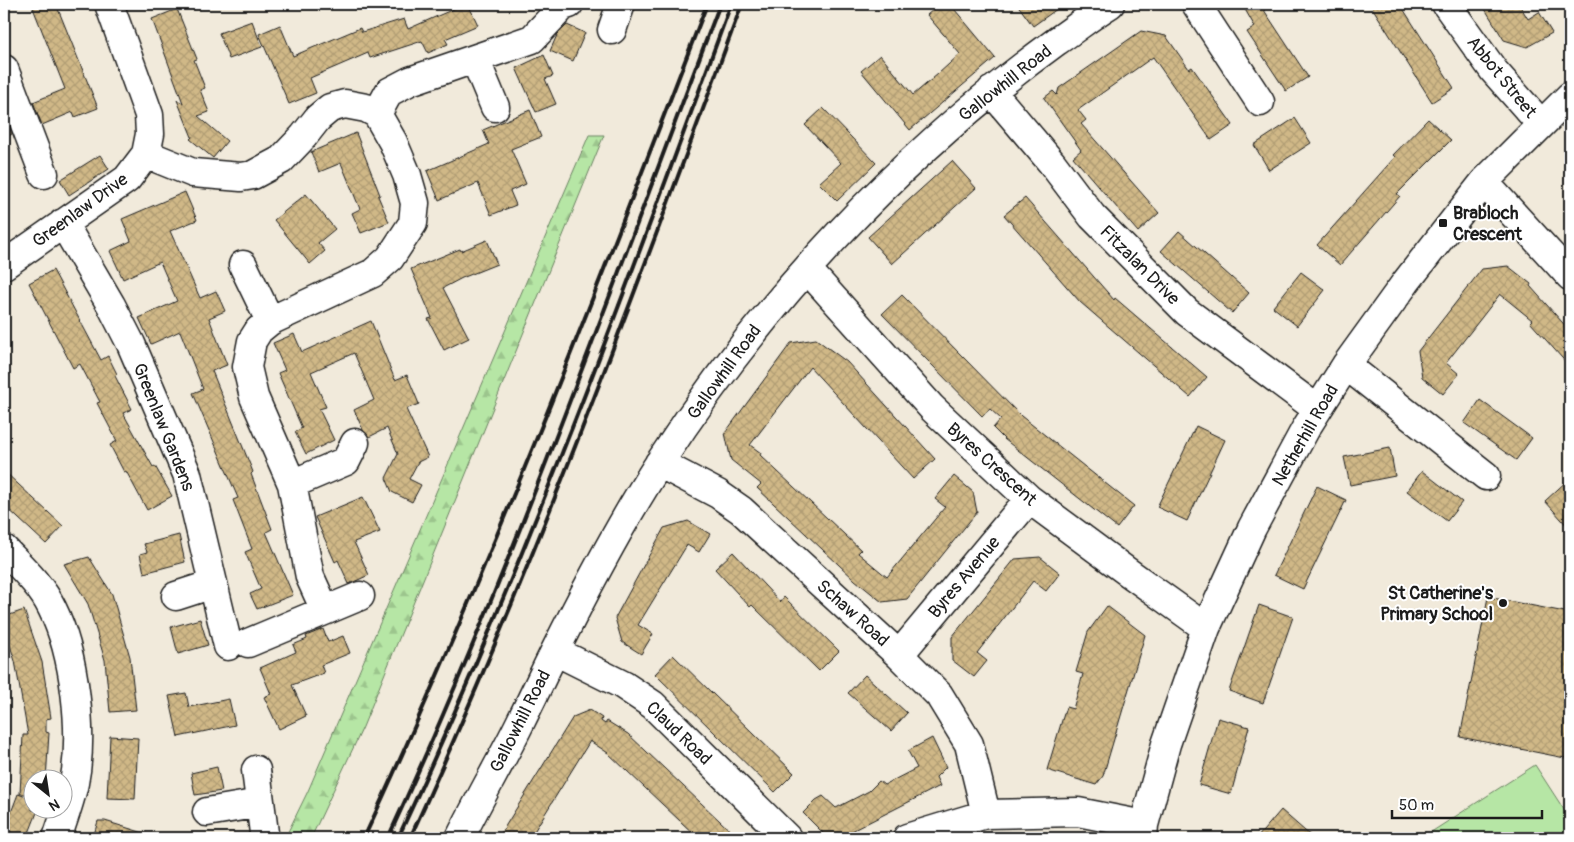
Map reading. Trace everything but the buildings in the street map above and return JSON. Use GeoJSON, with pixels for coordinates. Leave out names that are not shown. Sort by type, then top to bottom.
{"type":"FeatureCollection","features":[{"type":"Feature","properties":{"kind":"street","name":"Greenlaw Drive"},"geometry":{"type":"LineString","coordinates":[[4,265],[127,179],[146,154],[150,134],[149,115],[109,4]]}},
{"type":"Feature","properties":{"kind":"street"},"geometry":{"type":"LineString","coordinates":[[377,114],[389,92],[410,81],[532,39],[563,6],[569,4]]}},
{"type":"Feature","properties":{"kind":"street"},"geometry":{"type":"LineString","coordinates":[[612,30],[621,4]]}},
{"type":"Feature","properties":{"kind":"street","name":"Gallowhill Road"},"geometry":{"type":"LineString","coordinates":[[460,838],[609,547],[659,462],[750,335],[806,268],[880,191],[922,151],[991,91],[1110,4]]}},
{"type":"Feature","properties":{"kind":"street"},"geometry":{"type":"LineString","coordinates":[[1196,4],[1260,102]]}},
{"type":"Feature","properties":{"kind":"street","name":"Abbot Street"},"geometry":{"type":"LineString","coordinates":[[1446,4],[1494,71],[1541,124]]}},
{"type":"Feature","properties":{"kind":"street"},"geometry":{"type":"LineString","coordinates":[[475,59],[495,107]]}},
{"type":"Feature","properties":{"kind":"street"},"geometry":{"type":"LineString","coordinates":[[4,69],[44,174]]}},
{"type":"Feature","properties":{"kind":"street","name":"Fitzalan Drive"},"geometry":{"type":"LineString","coordinates":[[991,91],[1052,163],[1092,216],[1187,312],[1318,409]]}},
{"type":"Feature","properties":{"kind":"street","name":"Netherhill Road"},"geometry":{"type":"LineString","coordinates":[[1148,834],[1166,744],[1206,628],[1252,528],[1318,409],[1346,365],[1406,282],[1484,182],[1570,96]]}},
{"type":"Feature","properties":{"kind":"street"},"geometry":{"type":"LineString","coordinates":[[146,154],[193,173],[241,177],[253,175],[281,160],[318,118],[330,108],[345,104],[366,108],[377,114],[394,142],[407,175],[415,203],[413,223],[390,258],[374,273],[270,321],[259,330],[252,341],[247,367],[254,397],[292,484],[310,577],[325,610],[360,596]]}},
{"type":"Feature","properties":{"kind":"street"},"geometry":{"type":"LineString","coordinates":[[1484,182],[1570,276]]}},
{"type":"Feature","properties":{"kind":"street","name":"Greenlaw Gardens"},"geometry":{"type":"LineString","coordinates":[[63,223],[127,336],[187,474],[213,584],[238,644],[325,610]]}},
{"type":"Feature","properties":{"kind":"street"},"geometry":{"type":"LineString","coordinates":[[243,265],[270,321]]}},
{"type":"Feature","properties":{"kind":"street","name":"Byres Crescent"},"geometry":{"type":"LineString","coordinates":[[806,268],[932,408],[1029,499],[1206,628]]}},
{"type":"Feature","properties":{"kind":"street"},"geometry":{"type":"LineString","coordinates":[[1346,365],[1486,476]]}},
{"type":"Feature","properties":{"kind":"street"},"geometry":{"type":"LineString","coordinates":[[292,484],[346,461],[355,443]]}},
{"type":"Feature","properties":{"kind":"street","name":"Schaw Road"},"geometry":{"type":"LineString","coordinates":[[659,462],[718,494],[741,510],[939,695],[968,744],[986,814]]}},
{"type":"Feature","properties":{"kind":"street","name":"Byres Avenue"},"geometry":{"type":"LineString","coordinates":[[899,656],[1029,499]]}},
{"type":"Feature","properties":{"kind":"street"},"geometry":{"type":"LineString","coordinates":[[4,549],[34,580],[52,606],[64,636],[76,698],[78,740],[74,783],[58,838]]}},
{"type":"Feature","properties":{"kind":"street"},"geometry":{"type":"LineString","coordinates":[[176,596],[213,584]]}},
{"type":"Feature","properties":{"kind":"street","name":"Claud Road"},"geometry":{"type":"LineString","coordinates":[[555,651],[623,685],[653,705],[786,838]]}},
{"type":"Feature","properties":{"kind":"street"},"geometry":{"type":"LineString","coordinates":[[256,770],[264,833],[263,838]]}},
{"type":"Feature","properties":{"kind":"street"},"geometry":{"type":"LineString","coordinates":[[207,812],[260,803]]}},
{"type":"Feature","properties":{"kind":"street"},"geometry":{"type":"LineString","coordinates":[[907,838],[986,814],[1078,812],[1148,834]]}},
{"type":"Feature","properties":{"kind":"green space"},"geometry":{"type":"Polygon","coordinates":[[[589,135],[604,135],[363,727],[311,838],[285,838],[308,791],[589,135]]]}},
{"type":"Feature","properties":{"kind":"green space"},"geometry":{"type":"Polygon","coordinates":[[[1535,765],[1570,819],[1570,838],[1422,838],[1535,765]]]}},
{"type":"Feature","properties":{"kind":"railway"},"geometry":{"type":"LineString","coordinates":[[364,838],[456,632],[543,424],[707,4]]}},
{"type":"Feature","properties":{"kind":"railway"},"geometry":{"type":"LineString","coordinates":[[388,838],[434,736],[520,528],[720,4]]}},
{"type":"Feature","properties":{"kind":"railway"},"geometry":{"type":"LineString","coordinates":[[398,838],[489,633],[532,529],[614,320],[731,4]]}},
{"type":"Feature","properties":{"kind":"railway"},"geometry":{"type":"LineString","coordinates":[[410,838],[456,736],[543,528],[624,319],[742,4]]}},
{"type":"Feature","properties":{"kind":"place","name":"Brabloch Crescent"},"geometry":{"type":"Point","coordinates":[1443,223]}},
{"type":"Feature","properties":{"kind":"place","name":"St Catherine's Primary School"},"geometry":{"type":"Point","coordinates":[1503,603]}}]}
